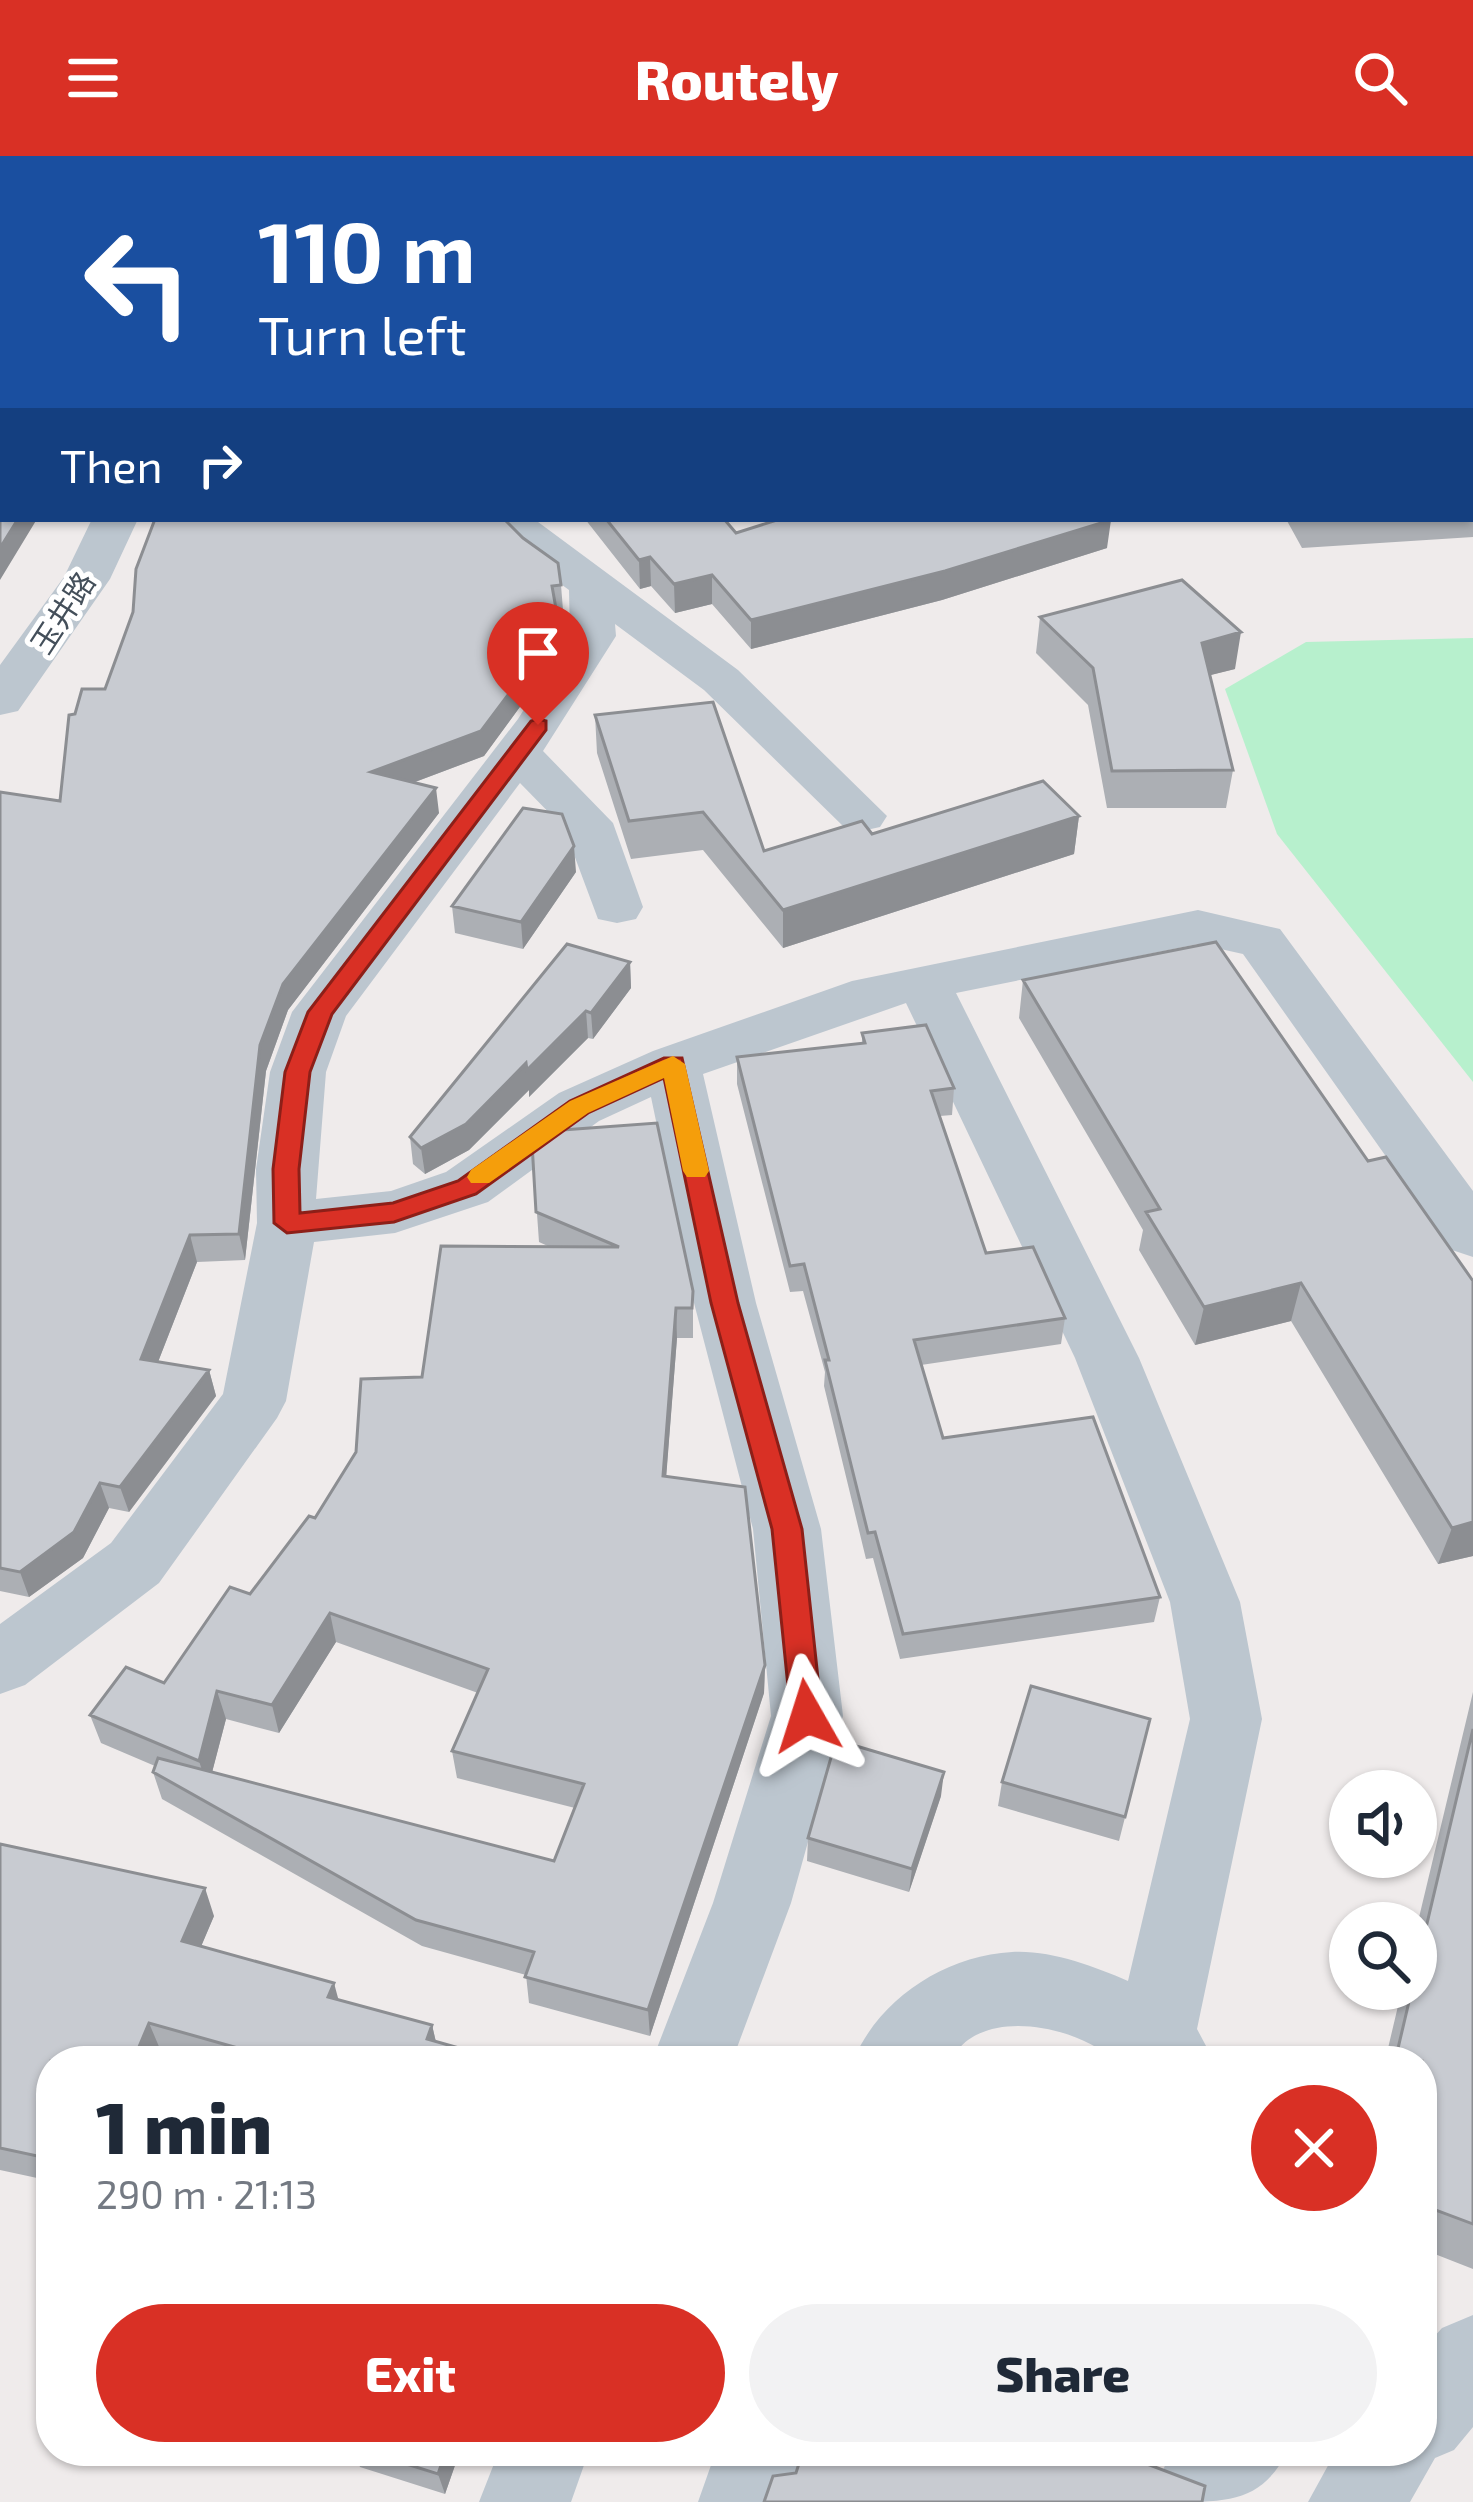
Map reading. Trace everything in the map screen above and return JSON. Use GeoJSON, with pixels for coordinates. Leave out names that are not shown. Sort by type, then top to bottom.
{"type":"FeatureCollection","features":[{"type":"Feature","properties":{"kind":"street","name":"玉井路"},"geometry":{"type":"LineString","coordinates":[[0,642],[56,559],[74,522]]}},
{"type":"Feature","properties":{"kind":"street","name":"玉井路"},"geometry":{"type":"LineString","coordinates":[[0,700],[87,578],[114,522]]}},
{"type":"Feature","properties":{"kind":"street"},"geometry":{"type":"LineString","coordinates":[[512,522],[721,680],[862,816]]}},
{"type":"Feature","properties":{"kind":"street"},"geometry":{"type":"LineString","coordinates":[[0,1664],[135,1563],[254,1401],[287,1223],[286,1169],[298,1072],[320,1012],[538,725],[593,635],[591,585]]}},
{"type":"Feature","properties":{"kind":"street"},"geometry":{"type":"LineString","coordinates":[[517,752],[588,823],[616,907]]}},
{"type":"Feature","properties":{"kind":"street"},"geometry":{"type":"LineString","coordinates":[[287,1223],[394,1212],[467,1187],[579,1107],[673,1064],[871,993],[1198,926],[1261,941],[1473,1235]]}},
{"type":"Feature","properties":{"kind":"street"},"geometry":{"type":"LineString","coordinates":[[923,982],[1107,1358],[1205,1602],[1226,1719],[1165,2046]]}},
{"type":"Feature","properties":{"kind":"street"},"geometry":{"type":"LineString","coordinates":[[673,1064],[724,1303],[787,1529],[807,1716],[752,1903],[698,2046]]}},
{"type":"Feature","properties":{"kind":"street"},"geometry":{"type":"LineString","coordinates":[[907,2046],[946,2006],[1012,1990],[1081,1999],[1128,2020],[1157,2046]]}},
{"type":"Feature","properties":{"kind":"street"},"geometry":{"type":"LineString","coordinates":[[1437,2345],[1473,2341]]}},
{"type":"Feature","properties":{"kind":"street"},"geometry":{"type":"LineString","coordinates":[[1437,2401],[1473,2359]]}},
{"type":"Feature","properties":{"kind":"street"},"geometry":{"type":"LineString","coordinates":[[525,2502],[538,2466]]}},
{"type":"Feature","properties":{"kind":"street"},"geometry":{"type":"LineString","coordinates":[[744,2502],[756,2466]]}},
{"type":"Feature","properties":{"kind":"street"},"geometry":{"type":"LineString","coordinates":[[1354,2502],[1381,2466]]}},
{"type":"Feature","properties":{"kind":"green space"},"geometry":{"type":"Polygon","coordinates":[[[1473,638],[1473,1082],[1277,834],[1225,689],[1306,642],[1473,638]]]}},
{"type":"Feature","properties":{"kind":"building"},"geometry":{"type":"Polygon","coordinates":[[[0,522],[16,522],[0,548],[0,522]]]}},
{"type":"Feature","properties":{"kind":"building"},"geometry":{"type":"Polygon","coordinates":[[[154,522],[507,522],[558,563],[561,585],[552,586],[558,620],[548,635],[514,637],[520,679],[481,731],[371,772],[436,788],[283,984],[260,1045],[239,1234],[190,1235],[141,1359],[209,1370],[120,1487],[100,1483],[74,1532],[20,1572],[0,1568],[0,792],[60,801],[69,715],[75,714],[82,689],[105,689],[133,612],[136,569],[154,522]]]}},
{"type":"Feature","properties":{"kind":"building"},"geometry":{"type":"Polygon","coordinates":[[[608,522],[727,522],[736,533],[771,522],[1104,522],[945,571],[751,620],[712,575],[674,584],[650,557],[639,560],[608,522]]]}},
{"type":"Feature","properties":{"kind":"building"},"geometry":{"type":"Polygon","coordinates":[[[1182,580],[1241,632],[1202,643],[1233,770],[1112,771],[1093,668],[1040,617],[1182,580]]]}},
{"type":"Feature","properties":{"kind":"building"},"geometry":{"type":"Polygon","coordinates":[[[713,702],[764,851],[862,821],[872,834],[1043,781],[1079,816],[783,910],[703,812],[629,821],[595,715],[713,702]]]}},
{"type":"Feature","properties":{"kind":"building"},"geometry":{"type":"Polygon","coordinates":[[[523,808],[562,814],[574,846],[521,922],[452,906],[523,808]]]}},
{"type":"Feature","properties":{"kind":"building"},"geometry":{"type":"Polygon","coordinates":[[[1216,942],[1368,1161],[1386,1157],[1473,1281],[1473,1522],[1452,1528],[1301,1283],[1204,1307],[1146,1212],[1160,1209],[1023,980],[1216,942]]]}},
{"type":"Feature","properties":{"kind":"building"},"geometry":{"type":"Polygon","coordinates":[[[567,944],[630,962],[591,1013],[586,1011],[527,1070],[526,1063],[466,1124],[421,1148],[410,1137],[567,944]]]}},
{"type":"Feature","properties":{"kind":"building"},"geometry":{"type":"Polygon","coordinates":[[[926,1025],[954,1088],[931,1091],[986,1253],[1033,1247],[1065,1318],[914,1340],[943,1438],[1093,1417],[1160,1597],[903,1634],[875,1532],[868,1533],[804,1264],[790,1266],[737,1057],[865,1043],[862,1033],[926,1025]]]}},
{"type":"Feature","properties":{"kind":"building"},"geometry":{"type":"Polygon","coordinates":[[[657,1123],[693,1291],[692,1308],[676,1308],[663,1476],[745,1487],[765,1665],[648,2010],[525,1977],[534,1952],[416,1920],[153,1772],[158,1758],[554,1861],[584,1784],[452,1751],[488,1669],[330,1613],[272,1705],[217,1691],[199,1761],[90,1715],[126,1667],[164,1683],[230,1587],[250,1594],[309,1516],[315,1518],[356,1452],[361,1379],[422,1377],[441,1246],[619,1247],[536,1212],[532,1143],[549,1131],[657,1123]]]}},
{"type":"Feature","properties":{"kind":"building"},"geometry":{"type":"Polygon","coordinates":[[[1031,1686],[1150,1719],[1125,1817],[1002,1782],[1031,1686]]]}},
{"type":"Feature","properties":{"kind":"building"},"geometry":{"type":"Polygon","coordinates":[[[1473,1729],[1473,2224],[1437,2211],[1437,2046],[1399,2046],[1407,2010],[1437,2010],[1437,1902],[1432,1902],[1473,1729]]]}},
{"type":"Feature","properties":{"kind":"building"},"geometry":{"type":"Polygon","coordinates":[[[836,1740],[944,1772],[912,1869],[808,1838],[836,1740]]]}},
{"type":"Feature","properties":{"kind":"building"},"geometry":{"type":"Polygon","coordinates":[[[0,1844],[205,1888],[182,1941],[334,1983],[328,1997],[432,2025],[427,2039],[452,2046],[231,2046],[149,2023],[139,2046],[36,2046],[36,2156],[0,2148],[0,1844]]]}},
{"type":"Feature","properties":{"kind":"building"},"geometry":{"type":"Polygon","coordinates":[[[413,2466],[441,2466],[438,2474],[413,2466]]]}},
{"type":"Feature","properties":{"kind":"building"},"geometry":{"type":"Polygon","coordinates":[[[798,2466],[1152,2466],[1205,2486],[1202,2502],[764,2502],[773,2476],[796,2473],[798,2466]]]}},
{"type":"Feature","properties":{"kind":"slow traffic"},"geometry":{"type":"LineString","coordinates":[[480,1177],[579,1107],[673,1064],[696,1171]]}},
{"type":"Feature","properties":{"kind":"route"},"geometry":{"type":"LineString","coordinates":[[538,725],[320,1012],[298,1072],[286,1169],[287,1223],[394,1212],[467,1187],[579,1107],[673,1064],[724,1303],[787,1529],[807,1716]]}}]}
